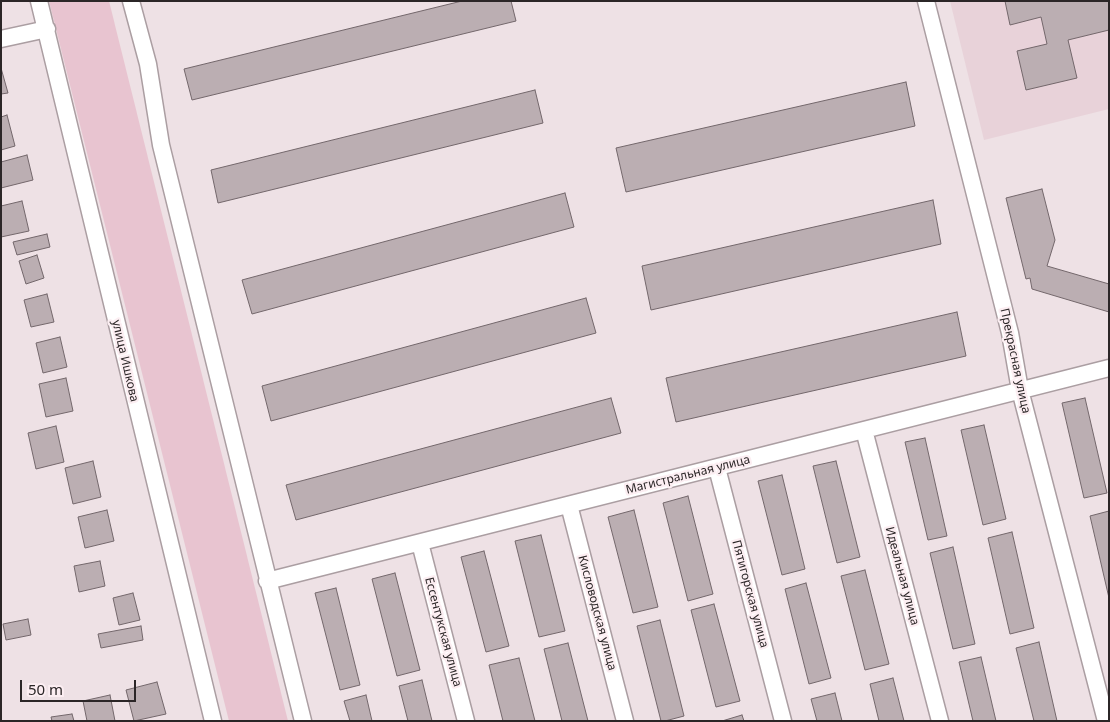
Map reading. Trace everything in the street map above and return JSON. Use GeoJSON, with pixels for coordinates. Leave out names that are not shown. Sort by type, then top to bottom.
{"type":"FeatureCollection","features":[{"type":"Feature","properties":{"kind":"street","name":"улица Ишкова"},"geometry":{"type":"LineString","coordinates":[[40,1],[213,721]]}},
{"type":"Feature","properties":{"kind":"street"},"geometry":{"type":"LineString","coordinates":[[132,1],[148,64],[161,145],[302,721]]}},
{"type":"Feature","properties":{"kind":"street","name":"Прекрасная улица"},"geometry":{"type":"LineString","coordinates":[[926,1],[1010,333],[1020,390],[1106,721]]}},
{"type":"Feature","properties":{"kind":"street"},"geometry":{"type":"LineString","coordinates":[[1,39],[47,29]]}},
{"type":"Feature","properties":{"kind":"street","name":"Магистральная улица"},"geometry":{"type":"LineString","coordinates":[[267,581],[1109,368]]}},
{"type":"Feature","properties":{"kind":"street","name":"Идеальная улица"},"geometry":{"type":"LineString","coordinates":[[864,430],[940,721]]}},
{"type":"Feature","properties":{"kind":"street","name":"Пятигорская улица"},"geometry":{"type":"LineString","coordinates":[[717,468],[783,721]]}},
{"type":"Feature","properties":{"kind":"street","name":"Кисловодская улица"},"geometry":{"type":"LineString","coordinates":[[569,505],[625,721]]}},
{"type":"Feature","properties":{"kind":"street","name":"Ессентукская улица"},"geometry":{"type":"LineString","coordinates":[[420,543],[466,721]]}},
{"type":"Feature","properties":{"kind":"shaded area"},"geometry":{"type":"Polygon","coordinates":[[[49,1],[109,1],[288,721],[229,721],[49,1]]]}},
{"type":"Feature","properties":{"kind":"shaded area"},"geometry":{"type":"Polygon","coordinates":[[[950,1],[1109,1],[1109,109],[984,140],[950,1]]]}},
{"type":"Feature","properties":{"kind":"building"},"geometry":{"type":"Polygon","coordinates":[[[462,1],[511,1],[516,21],[192,100],[184,69],[462,1]]]}},
{"type":"Feature","properties":{"kind":"building"},"geometry":{"type":"Polygon","coordinates":[[[1005,1],[1109,1],[1109,30],[1068,40],[1077,78],[1026,90],[1017,51],[1047,44],[1041,17],[1010,25],[1005,1]]]}},
{"type":"Feature","properties":{"kind":"building"},"geometry":{"type":"Polygon","coordinates":[[[1,68],[8,93],[1,94],[1,68]]]}},
{"type":"Feature","properties":{"kind":"building"},"geometry":{"type":"Polygon","coordinates":[[[906,82],[915,126],[626,192],[616,148],[906,82]]]}},
{"type":"Feature","properties":{"kind":"building"},"geometry":{"type":"Polygon","coordinates":[[[535,90],[543,123],[218,203],[211,170],[535,90]]]}},
{"type":"Feature","properties":{"kind":"building"},"geometry":{"type":"Polygon","coordinates":[[[7,115],[15,146],[1,150],[1,117],[7,115]]]}},
{"type":"Feature","properties":{"kind":"building"},"geometry":{"type":"Polygon","coordinates":[[[27,155],[33,180],[1,188],[1,162],[27,155]]]}},
{"type":"Feature","properties":{"kind":"building"},"geometry":{"type":"Polygon","coordinates":[[[1042,189],[1055,240],[1047,266],[1109,284],[1109,312],[1032,289],[1030,278],[1026,279],[1006,198],[1042,189]]]}},
{"type":"Feature","properties":{"kind":"building"},"geometry":{"type":"Polygon","coordinates":[[[565,193],[574,227],[252,314],[242,280],[565,193]]]}},
{"type":"Feature","properties":{"kind":"building"},"geometry":{"type":"Polygon","coordinates":[[[933,200],[941,244],[651,310],[642,266],[933,200]]]}},
{"type":"Feature","properties":{"kind":"building"},"geometry":{"type":"Polygon","coordinates":[[[22,201],[29,231],[1,237],[1,206],[22,201]]]}},
{"type":"Feature","properties":{"kind":"building"},"geometry":{"type":"Polygon","coordinates":[[[47,234],[50,247],[17,255],[13,242],[47,234]]]}},
{"type":"Feature","properties":{"kind":"building"},"geometry":{"type":"Polygon","coordinates":[[[37,255],[44,278],[26,284],[19,261],[37,255]]]}},
{"type":"Feature","properties":{"kind":"building"},"geometry":{"type":"Polygon","coordinates":[[[47,294],[54,322],[31,327],[24,300],[47,294]]]}},
{"type":"Feature","properties":{"kind":"building"},"geometry":{"type":"Polygon","coordinates":[[[586,298],[596,333],[271,421],[262,386],[586,298]]]}},
{"type":"Feature","properties":{"kind":"building"},"geometry":{"type":"Polygon","coordinates":[[[957,312],[966,356],[676,422],[666,378],[957,312]]]}},
{"type":"Feature","properties":{"kind":"building"},"geometry":{"type":"Polygon","coordinates":[[[60,337],[67,367],[43,373],[36,343],[60,337]]]}},
{"type":"Feature","properties":{"kind":"building"},"geometry":{"type":"Polygon","coordinates":[[[66,378],[73,411],[46,417],[39,384],[66,378]]]}},
{"type":"Feature","properties":{"kind":"building"},"geometry":{"type":"Polygon","coordinates":[[[611,398],[621,433],[296,520],[286,485],[611,398]]]}},
{"type":"Feature","properties":{"kind":"building"},"geometry":{"type":"Polygon","coordinates":[[[1085,398],[1107,493],[1084,498],[1062,403],[1085,398]]]}},
{"type":"Feature","properties":{"kind":"building"},"geometry":{"type":"Polygon","coordinates":[[[984,425],[1006,519],[983,525],[961,430],[984,425]]]}},
{"type":"Feature","properties":{"kind":"building"},"geometry":{"type":"Polygon","coordinates":[[[56,426],[64,462],[36,469],[28,433],[56,426]]]}},
{"type":"Feature","properties":{"kind":"building"},"geometry":{"type":"Polygon","coordinates":[[[925,438],[947,536],[928,540],[905,442],[925,438]]]}},
{"type":"Feature","properties":{"kind":"building"},"geometry":{"type":"Polygon","coordinates":[[[93,461],[101,497],[73,504],[65,468],[93,461]]]}},
{"type":"Feature","properties":{"kind":"building"},"geometry":{"type":"Polygon","coordinates":[[[836,461],[860,557],[837,563],[813,466],[836,461]]]}},
{"type":"Feature","properties":{"kind":"building"},"geometry":{"type":"Polygon","coordinates":[[[782,475],[805,569],[782,575],[758,481],[782,475]]]}},
{"type":"Feature","properties":{"kind":"building"},"geometry":{"type":"Polygon","coordinates":[[[688,496],[713,594],[688,601],[663,503],[688,496]]]}},
{"type":"Feature","properties":{"kind":"building"},"geometry":{"type":"Polygon","coordinates":[[[107,510],[114,541],[85,548],[78,517],[107,510]]]}},
{"type":"Feature","properties":{"kind":"building"},"geometry":{"type":"Polygon","coordinates":[[[634,510],[658,607],[633,613],[608,517],[634,510]]]}},
{"type":"Feature","properties":{"kind":"building"},"geometry":{"type":"Polygon","coordinates":[[[1109,511],[1109,598],[1090,516],[1109,511]]]}},
{"type":"Feature","properties":{"kind":"building"},"geometry":{"type":"Polygon","coordinates":[[[1012,532],[1034,628],[1010,634],[988,538],[1012,532]]]}},
{"type":"Feature","properties":{"kind":"building"},"geometry":{"type":"Polygon","coordinates":[[[541,535],[565,631],[539,637],[515,541],[541,535]]]}},
{"type":"Feature","properties":{"kind":"building"},"geometry":{"type":"Polygon","coordinates":[[[953,547],[975,644],[953,649],[930,553],[953,547]]]}},
{"type":"Feature","properties":{"kind":"building"},"geometry":{"type":"Polygon","coordinates":[[[484,551],[509,646],[486,652],[461,557],[484,551]]]}},
{"type":"Feature","properties":{"kind":"building"},"geometry":{"type":"Polygon","coordinates":[[[100,561],[105,586],[79,592],[74,566],[100,561]]]}},
{"type":"Feature","properties":{"kind":"building"},"geometry":{"type":"Polygon","coordinates":[[[865,570],[889,664],[865,670],[841,576],[865,570]]]}},
{"type":"Feature","properties":{"kind":"building"},"geometry":{"type":"Polygon","coordinates":[[[395,573],[420,670],[397,676],[372,579],[395,573]]]}},
{"type":"Feature","properties":{"kind":"building"},"geometry":{"type":"Polygon","coordinates":[[[806,583],[831,678],[809,684],[785,589],[806,583]]]}},
{"type":"Feature","properties":{"kind":"building"},"geometry":{"type":"Polygon","coordinates":[[[336,588],[360,685],[340,690],[315,593],[336,588]]]}},
{"type":"Feature","properties":{"kind":"building"},"geometry":{"type":"Polygon","coordinates":[[[133,593],[140,620],[119,625],[113,598],[133,593]]]}},
{"type":"Feature","properties":{"kind":"building"},"geometry":{"type":"Polygon","coordinates":[[[714,604],[740,701],[716,707],[691,610],[714,604]]]}},
{"type":"Feature","properties":{"kind":"building"},"geometry":{"type":"Polygon","coordinates":[[[28,619],[31,635],[6,640],[3,624],[28,619]]]}},
{"type":"Feature","properties":{"kind":"building"},"geometry":{"type":"Polygon","coordinates":[[[660,620],[684,716],[665,721],[661,721],[637,626],[660,620]]]}},
{"type":"Feature","properties":{"kind":"building"},"geometry":{"type":"Polygon","coordinates":[[[141,626],[143,640],[101,648],[98,634],[141,626]]]}},
{"type":"Feature","properties":{"kind":"building"},"geometry":{"type":"Polygon","coordinates":[[[1039,642],[1057,721],[1034,721],[1016,648],[1039,642]]]}},
{"type":"Feature","properties":{"kind":"building"},"geometry":{"type":"Polygon","coordinates":[[[568,643],[588,721],[562,721],[544,649],[568,643]]]}},
{"type":"Feature","properties":{"kind":"building"},"geometry":{"type":"Polygon","coordinates":[[[981,657],[996,721],[973,721],[959,662],[981,657]]]}},
{"type":"Feature","properties":{"kind":"building"},"geometry":{"type":"Polygon","coordinates":[[[519,658],[535,721],[503,721],[489,665],[519,658]]]}},
{"type":"Feature","properties":{"kind":"building"},"geometry":{"type":"Polygon","coordinates":[[[893,678],[904,721],[879,721],[870,684],[893,678]]]}},
{"type":"Feature","properties":{"kind":"building"},"geometry":{"type":"Polygon","coordinates":[[[422,680],[432,721],[408,721],[399,686],[422,680]]]}},
{"type":"Feature","properties":{"kind":"building"},"geometry":{"type":"Polygon","coordinates":[[[157,682],[166,714],[134,721],[126,690],[157,682]]]}},
{"type":"Feature","properties":{"kind":"building"},"geometry":{"type":"Polygon","coordinates":[[[835,693],[842,721],[817,721],[811,699],[835,693]]]}},
{"type":"Feature","properties":{"kind":"building"},"geometry":{"type":"Polygon","coordinates":[[[110,695],[115,721],[87,721],[83,701],[110,695]]]}},
{"type":"Feature","properties":{"kind":"building"},"geometry":{"type":"Polygon","coordinates":[[[366,695],[372,721],[350,721],[344,701],[366,695]]]}},
{"type":"Feature","properties":{"kind":"building"},"geometry":{"type":"Polygon","coordinates":[[[72,714],[74,721],[52,721],[51,717],[72,714]]]}},
{"type":"Feature","properties":{"kind":"building"},"geometry":{"type":"Polygon","coordinates":[[[742,715],[744,721],[722,721],[742,715]]]}}]}
